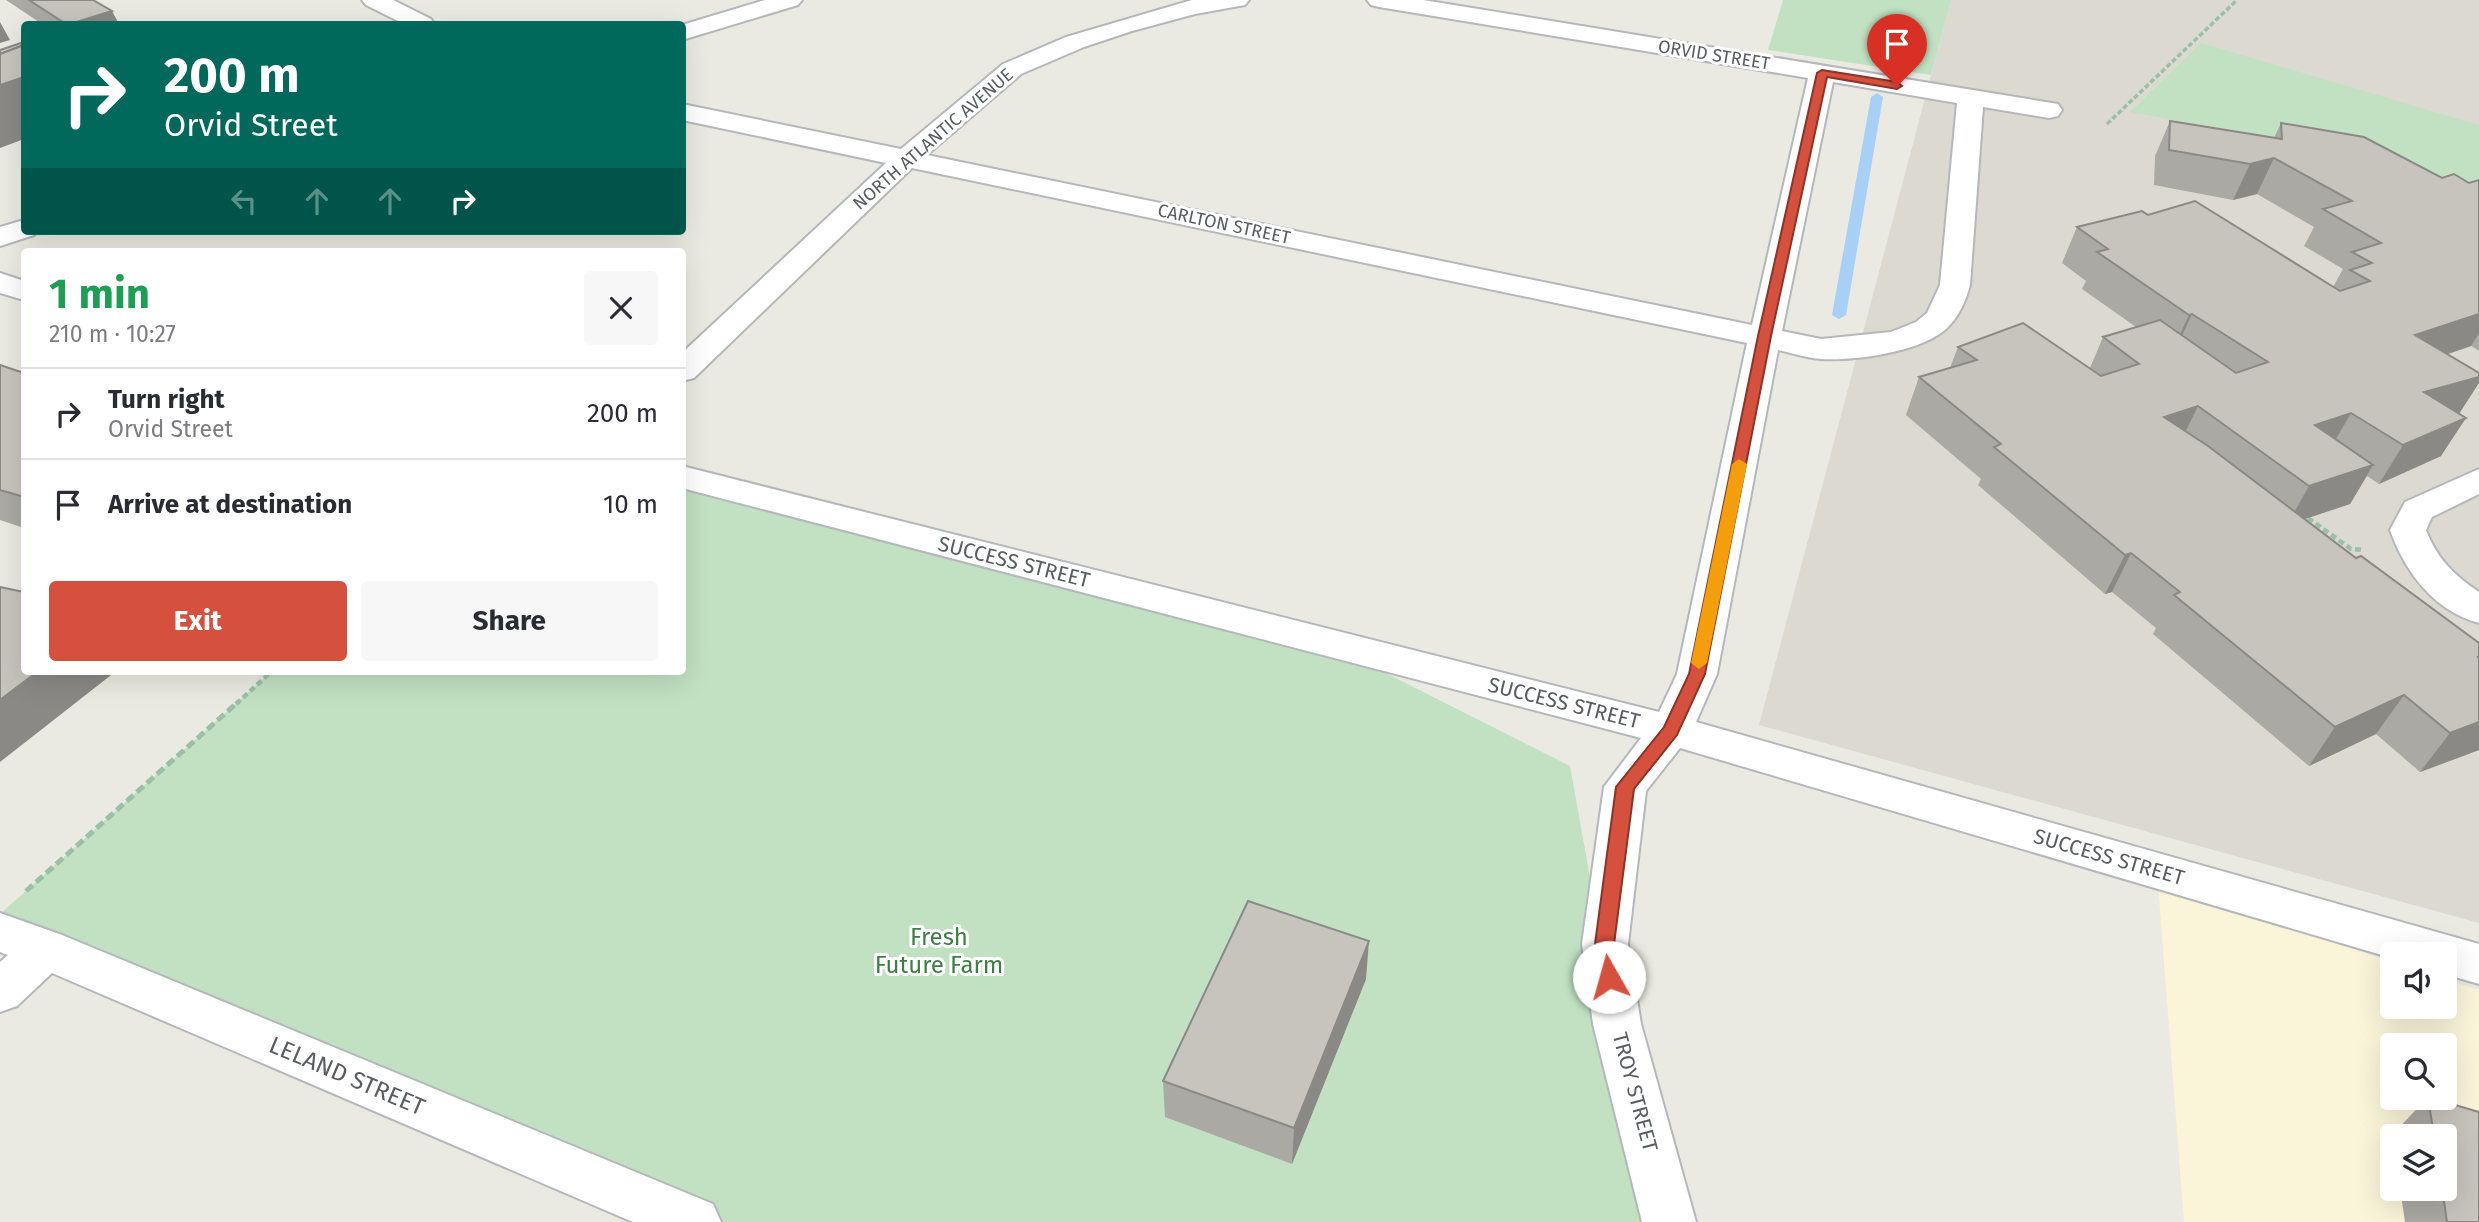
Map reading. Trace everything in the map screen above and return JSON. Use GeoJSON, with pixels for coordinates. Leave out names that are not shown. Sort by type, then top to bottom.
{"type":"FeatureCollection","features":[{"type":"Feature","properties":{"kind":"street"},"geometry":{"type":"LineString","coordinates":[[374,0],[416,21]]}},
{"type":"Feature","properties":{"kind":"street"},"geometry":{"type":"LineString","coordinates":[[686,32],[790,0]]}},
{"type":"Feature","properties":{"kind":"street","name":"NORTH ATLANTIC AVENUE"},"geometry":{"type":"LineString","coordinates":[[686,367],[907,158],[1012,69],[1075,42],[1123,26],[1193,7],[1237,0]]}},
{"type":"Feature","properties":{"kind":"street","name":"ORVID STREET"},"geometry":{"type":"LineString","coordinates":[[1379,0],[2049,110]]}},
{"type":"Feature","properties":{"kind":"street","name":"TROY STREET"},"geometry":{"type":"LineString","coordinates":[[1669,1222],[1617,1024],[1605,944],[1625,787],[1671,730],[1697,674],[1765,336],[1822,73]]}},
{"type":"Feature","properties":{"kind":"street","name":"CARLTON STREET"},"geometry":{"type":"LineString","coordinates":[[686,113],[1821,349],[1885,344],[1936,322],[1948,306],[1955,285],[1971,98]]}},
{"type":"Feature","properties":{"kind":"street"},"geometry":{"type":"LineString","coordinates":[[0,237],[21,230]]}},
{"type":"Feature","properties":{"kind":"street"},"geometry":{"type":"LineString","coordinates":[[0,282],[21,291]]}},
{"type":"Feature","properties":{"kind":"street","name":"SUCCESS STREET"},"geometry":{"type":"LineString","coordinates":[[686,478],[1671,730],[2479,964]]}},
{"type":"Feature","properties":{"kind":"street"},"geometry":{"type":"LineString","coordinates":[[2479,480],[2418,510],[2408,530],[2416,555],[2428,572],[2454,595],[2479,610]]}},
{"type":"Feature","properties":{"kind":"street","name":"LELAND STREET"},"geometry":{"type":"LineString","coordinates":[[9,915],[46,949],[694,1222]]}},
{"type":"Feature","properties":{"kind":"street"},"geometry":{"type":"LineString","coordinates":[[0,992],[46,949]]}},
{"type":"Feature","properties":{"kind":"path"},"geometry":{"type":"LineString","coordinates":[[2107,124],[2237,0]]}},
{"type":"Feature","properties":{"kind":"path"},"geometry":{"type":"LineString","coordinates":[[9,915],[268,675]]}},
{"type":"Feature","properties":{"kind":"shaded area"},"geometry":{"type":"Polygon","coordinates":[[[1951,0],[2479,0],[2479,923],[1759,725],[1951,0]]]}},
{"type":"Feature","properties":{"kind":"shaded area"},"geometry":{"type":"Polygon","coordinates":[[[2158,884],[2380,958],[2380,1019],[2457,1019],[2457,983],[2479,990],[2479,1222],[2184,1222],[2158,884]]]}},
{"type":"Feature","properties":{"kind":"green space"},"geometry":{"type":"Polygon","coordinates":[[[1783,0],[1951,0],[1931,75],[1768,50],[1783,0]]]}},
{"type":"Feature","properties":{"kind":"green space"},"geometry":{"type":"Polygon","coordinates":[[[2201,43],[2479,125],[2479,222],[2257,142],[2257,135],[2130,112],[2201,43]]]}},
{"type":"Feature","properties":{"kind":"green space","name":"Fresh Future Farm"},"geometry":{"type":"Polygon","coordinates":[[[686,479],[1350,655],[1570,766],[1602,944],[1667,1222],[710,1222],[0,914],[268,675],[686,675],[686,479]]]}},
{"type":"Feature","properties":{"kind":"building"},"geometry":{"type":"Polygon","coordinates":[[[29,0],[93,0],[112,11],[80,21],[61,21],[29,0]]]}},
{"type":"Feature","properties":{"kind":"building"},"geometry":{"type":"Polygon","coordinates":[[[21,43],[21,46],[0,54],[0,50],[21,43]]]}},
{"type":"Feature","properties":{"kind":"building"},"geometry":{"type":"Polygon","coordinates":[[[21,46],[21,78],[0,85],[0,54],[21,46]]]}},
{"type":"Feature","properties":{"kind":"building"},"geometry":{"type":"Polygon","coordinates":[[[2170,121],[2282,139],[2281,123],[2364,137],[2442,178],[2454,174],[2469,183],[2479,180],[2479,314],[2415,335],[2479,373],[2479,377],[2424,392],[2466,418],[2403,445],[2351,413],[2315,425],[2373,465],[2309,486],[2198,406],[2164,417],[2208,446],[2356,558],[2361,556],[2479,643],[2479,722],[2450,733],[2404,695],[2335,727],[2174,595],[2180,592],[2131,553],[2125,555],[1994,447],[2001,444],[1919,377],[1977,360],[1958,347],[2023,323],[2101,376],[2139,364],[2103,337],[2160,320],[2236,373],[2268,362],[2192,314],[2189,315],[2097,252],[2108,249],[2077,227],[2142,211],[2148,215],[2195,201],[2340,291],[2370,281],[2350,270],[2372,263],[2352,252],[2381,243],[2323,209],[2352,201],[2274,158],[2250,164],[2169,150],[2170,121]]]}},
{"type":"Feature","properties":{"kind":"building"},"geometry":{"type":"Polygon","coordinates":[[[0,365],[21,372],[21,496],[0,490],[0,365]]]}},
{"type":"Feature","properties":{"kind":"building"},"geometry":{"type":"Polygon","coordinates":[[[0,587],[21,591],[21,675],[33,675],[0,700],[0,587]]]}},
{"type":"Feature","properties":{"kind":"building"},"geometry":{"type":"Polygon","coordinates":[[[1248,901],[1369,941],[1294,1128],[1163,1081],[1248,901]]]}},
{"type":"Feature","properties":{"kind":"building"},"geometry":{"type":"Polygon","coordinates":[[[2457,1106],[2479,1112],[2479,1222],[2447,1222],[2444,1201],[2457,1201],[2457,1124],[2432,1124],[2430,1110],[2457,1110],[2457,1106]]]}},
{"type":"Feature","properties":{"kind":"waterway"},"geometry":{"type":"LineString","coordinates":[[1839,315],[1877,97]]}},
{"type":"Feature","properties":{"kind":"slow traffic"},"geometry":{"type":"LineString","coordinates":[[1699,663],[1739,464]]}},
{"type":"Feature","properties":{"kind":"route"},"geometry":{"type":"LineString","coordinates":[[1609,977],[1605,944],[1625,787],[1671,730],[1697,674],[1765,336],[1822,73],[1897,86]]}}]}
